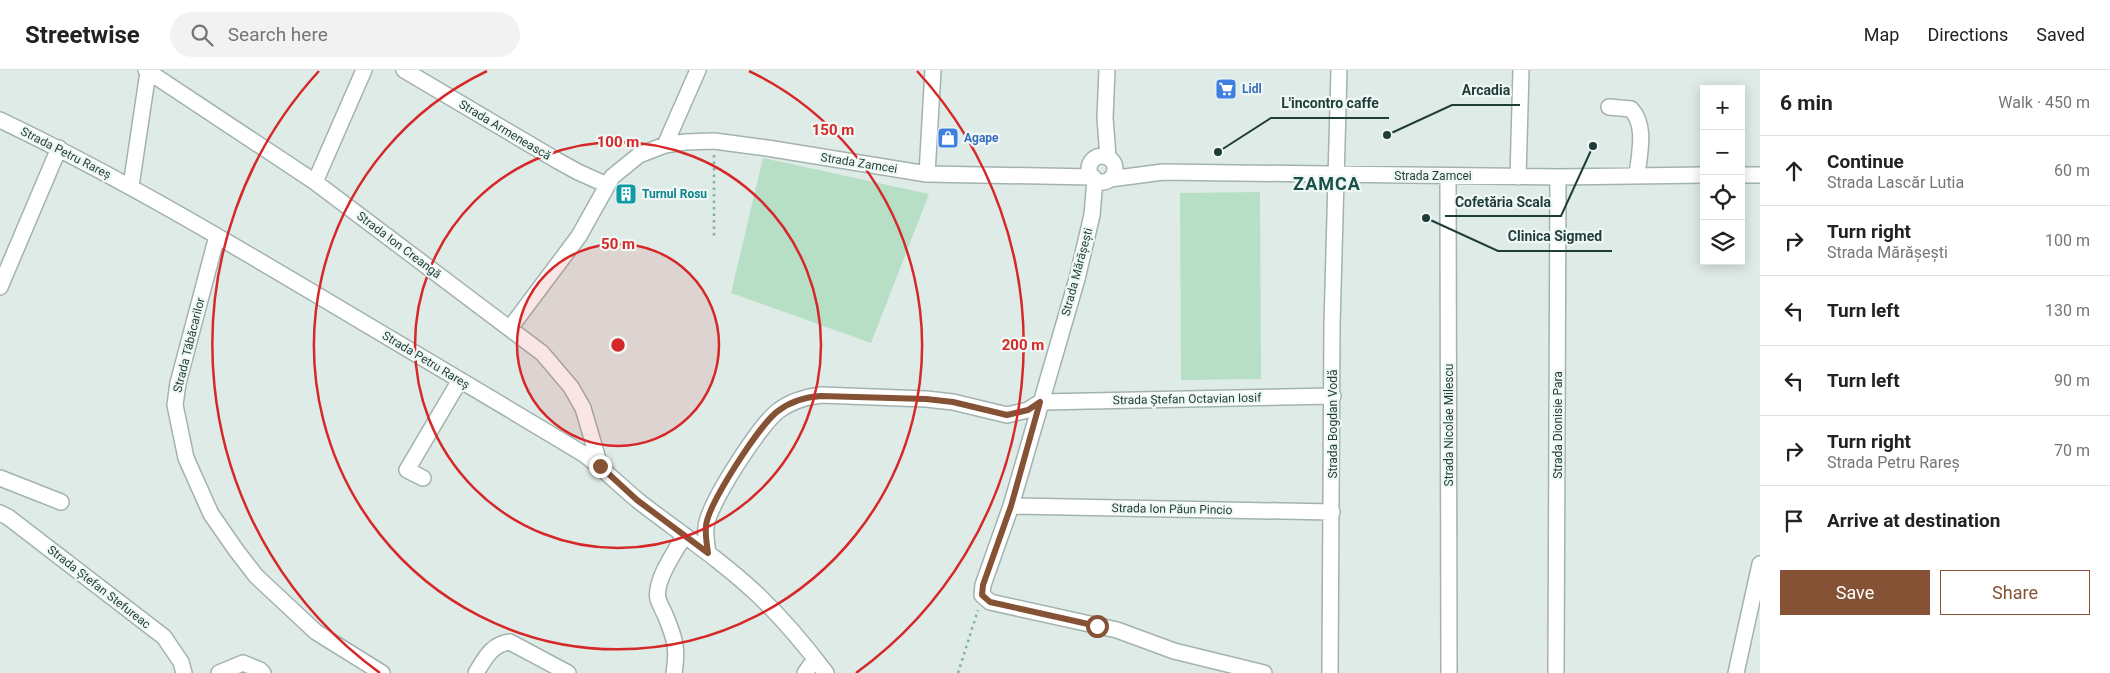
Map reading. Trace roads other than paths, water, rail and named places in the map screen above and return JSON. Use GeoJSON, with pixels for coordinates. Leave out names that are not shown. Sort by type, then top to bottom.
{"type":"FeatureCollection","features":[{"type":"Feature","properties":{"kind":"street"},"geometry":{"type":"LineString","coordinates":[[315,182],[364,70]]}},
{"type":"Feature","properties":{"kind":"street","name":"Strada Armenească"},"geometry":{"type":"LineString","coordinates":[[404,70],[564,165],[607,185]]}},
{"type":"Feature","properties":{"kind":"street"},"geometry":{"type":"LineString","coordinates":[[665,145],[698,70]]}},
{"type":"Feature","properties":{"kind":"street"},"geometry":{"type":"LineString","coordinates":[[927,174],[933,70]]}},
{"type":"Feature","properties":{"kind":"street","name":"Strada Mărășești"},"geometry":{"type":"LineString","coordinates":[[1107,70],[1101,170],[1077,279],[1011,506],[983,585],[982,595],[990,602],[1117,630],[1174,651],[1264,673]]}},
{"type":"Feature","properties":{"kind":"street","name":"Strada Bogdan Vodă"},"geometry":{"type":"LineString","coordinates":[[1330,673],[1335,175],[1339,70]]}},
{"type":"Feature","properties":{"kind":"street"},"geometry":{"type":"LineString","coordinates":[[1518,177],[1521,70]]}},
{"type":"Feature","properties":{"kind":"street"},"geometry":{"type":"LineString","coordinates":[[131,186],[147,71]]}},
{"type":"Feature","properties":{"kind":"street","name":"Strada Ion Creangă"},"geometry":{"type":"LineString","coordinates":[[147,71],[315,182],[542,353],[570,388],[583,408],[600,466]]}},
{"type":"Feature","properties":{"kind":"street"},"geometry":{"type":"LineString","coordinates":[[1609,107],[1631,109],[1638,116],[1640,130],[1637,176]]}},
{"type":"Feature","properties":{"kind":"street","name":"Strada Petru Rareș"},"geometry":{"type":"LineString","coordinates":[[0,120],[59,148],[131,186],[460,380],[600,466],[637,500],[708,553],[758,595],[797,636],[826,673]]}},
{"type":"Feature","properties":{"kind":"street","name":"Strada Zamcei"},"geometry":{"type":"LineString","coordinates":[[510,328],[579,236],[612,177],[640,155],[665,145],[685,142],[714,141],[767,148],[927,174],[1054,176],[1101,170],[1518,177],[1700,175]]}},
{"type":"Feature","properties":{"kind":"street"},"geometry":{"type":"LineString","coordinates":[[0,287],[59,148]]}},
{"type":"Feature","properties":{"kind":"street"},"geometry":{"type":"LineString","coordinates":[[1745,175],[1760,175]]}},
{"type":"Feature","properties":{"kind":"street","name":"Strada Nicolae Milescu"},"geometry":{"type":"LineString","coordinates":[[1448,176],[1449,673]]}},
{"type":"Feature","properties":{"kind":"street","name":"Strada Dionisie Para"},"geometry":{"type":"LineString","coordinates":[[1556,673],[1558,177]]}},
{"type":"Feature","properties":{"kind":"street","name":"Strada Tăbăcarilor"},"geometry":{"type":"LineString","coordinates":[[217,236],[178,384],[175,405],[186,458],[211,514],[256,576],[316,632],[373,671]]}},
{"type":"Feature","properties":{"kind":"street"},"geometry":{"type":"LineString","coordinates":[[423,478],[407,470],[460,380]]}},
{"type":"Feature","properties":{"kind":"street"},"geometry":{"type":"LineString","coordinates":[[708,553],[706,527],[708,517],[727,481],[742,455],[766,424],[776,412],[789,404],[806,397],[821,396],[926,399],[953,402],[1007,415],[1028,410],[1040,402]]}},
{"type":"Feature","properties":{"kind":"street","name":"Strada Ștefan Octavian Iosif"},"geometry":{"type":"LineString","coordinates":[[1040,402],[1333,396]]}},
{"type":"Feature","properties":{"kind":"street"},"geometry":{"type":"LineString","coordinates":[[0,478],[61,502]]}},
{"type":"Feature","properties":{"kind":"street","name":"Strada Ion Păun Pincio"},"geometry":{"type":"LineString","coordinates":[[1011,506],[1332,512]]}},
{"type":"Feature","properties":{"kind":"street","name":"Strada Ștefan Stefureac"},"geometry":{"type":"LineString","coordinates":[[0,513],[8,517],[164,637],[181,662],[184,673]]}},
{"type":"Feature","properties":{"kind":"street"},"geometry":{"type":"LineString","coordinates":[[674,673],[677,656],[675,639],[658,600],[658,589],[668,564],[684,536]]}},
{"type":"Feature","properties":{"kind":"street"},"geometry":{"type":"LineString","coordinates":[[1736,673],[1760,564]]}},
{"type":"Feature","properties":{"kind":"street"},"geometry":{"type":"LineString","coordinates":[[476,673],[488,653],[498,644],[510,642],[568,673]]}},
{"type":"Feature","properties":{"kind":"street"},"geometry":{"type":"LineString","coordinates":[[806,673],[815,659]]}},
{"type":"Feature","properties":{"kind":"street"},"geometry":{"type":"LineString","coordinates":[[219,673],[243,663],[263,673]]}},
{"type":"Feature","properties":{"kind":"place","name":"Lidl"},"geometry":{"type":"Point","coordinates":[1226,89]}},
{"type":"Feature","properties":{"kind":"place","name":"Arcadia"},"geometry":{"type":"Point","coordinates":[1387,135]}},
{"type":"Feature","properties":{"kind":"place","name":"Agape"},"geometry":{"type":"Point","coordinates":[948,138]}},
{"type":"Feature","properties":{"kind":"place","name":"Cofetăria Scala"},"geometry":{"type":"Point","coordinates":[1593,146]}},
{"type":"Feature","properties":{"kind":"place","name":"L'incontro caffe"},"geometry":{"type":"Point","coordinates":[1218,152]}},
{"type":"Feature","properties":{"kind":"place","name":"Turnul Rosu"},"geometry":{"type":"Point","coordinates":[626,194]}},
{"type":"Feature","properties":{"kind":"place","name":"Clinica Sigmed"},"geometry":{"type":"Point","coordinates":[1426,218]}},
{"type":"Feature","properties":{"kind":"district","name":"ZAMCA"},"geometry":{"type":"Point","coordinates":[1327,184]}}]}
